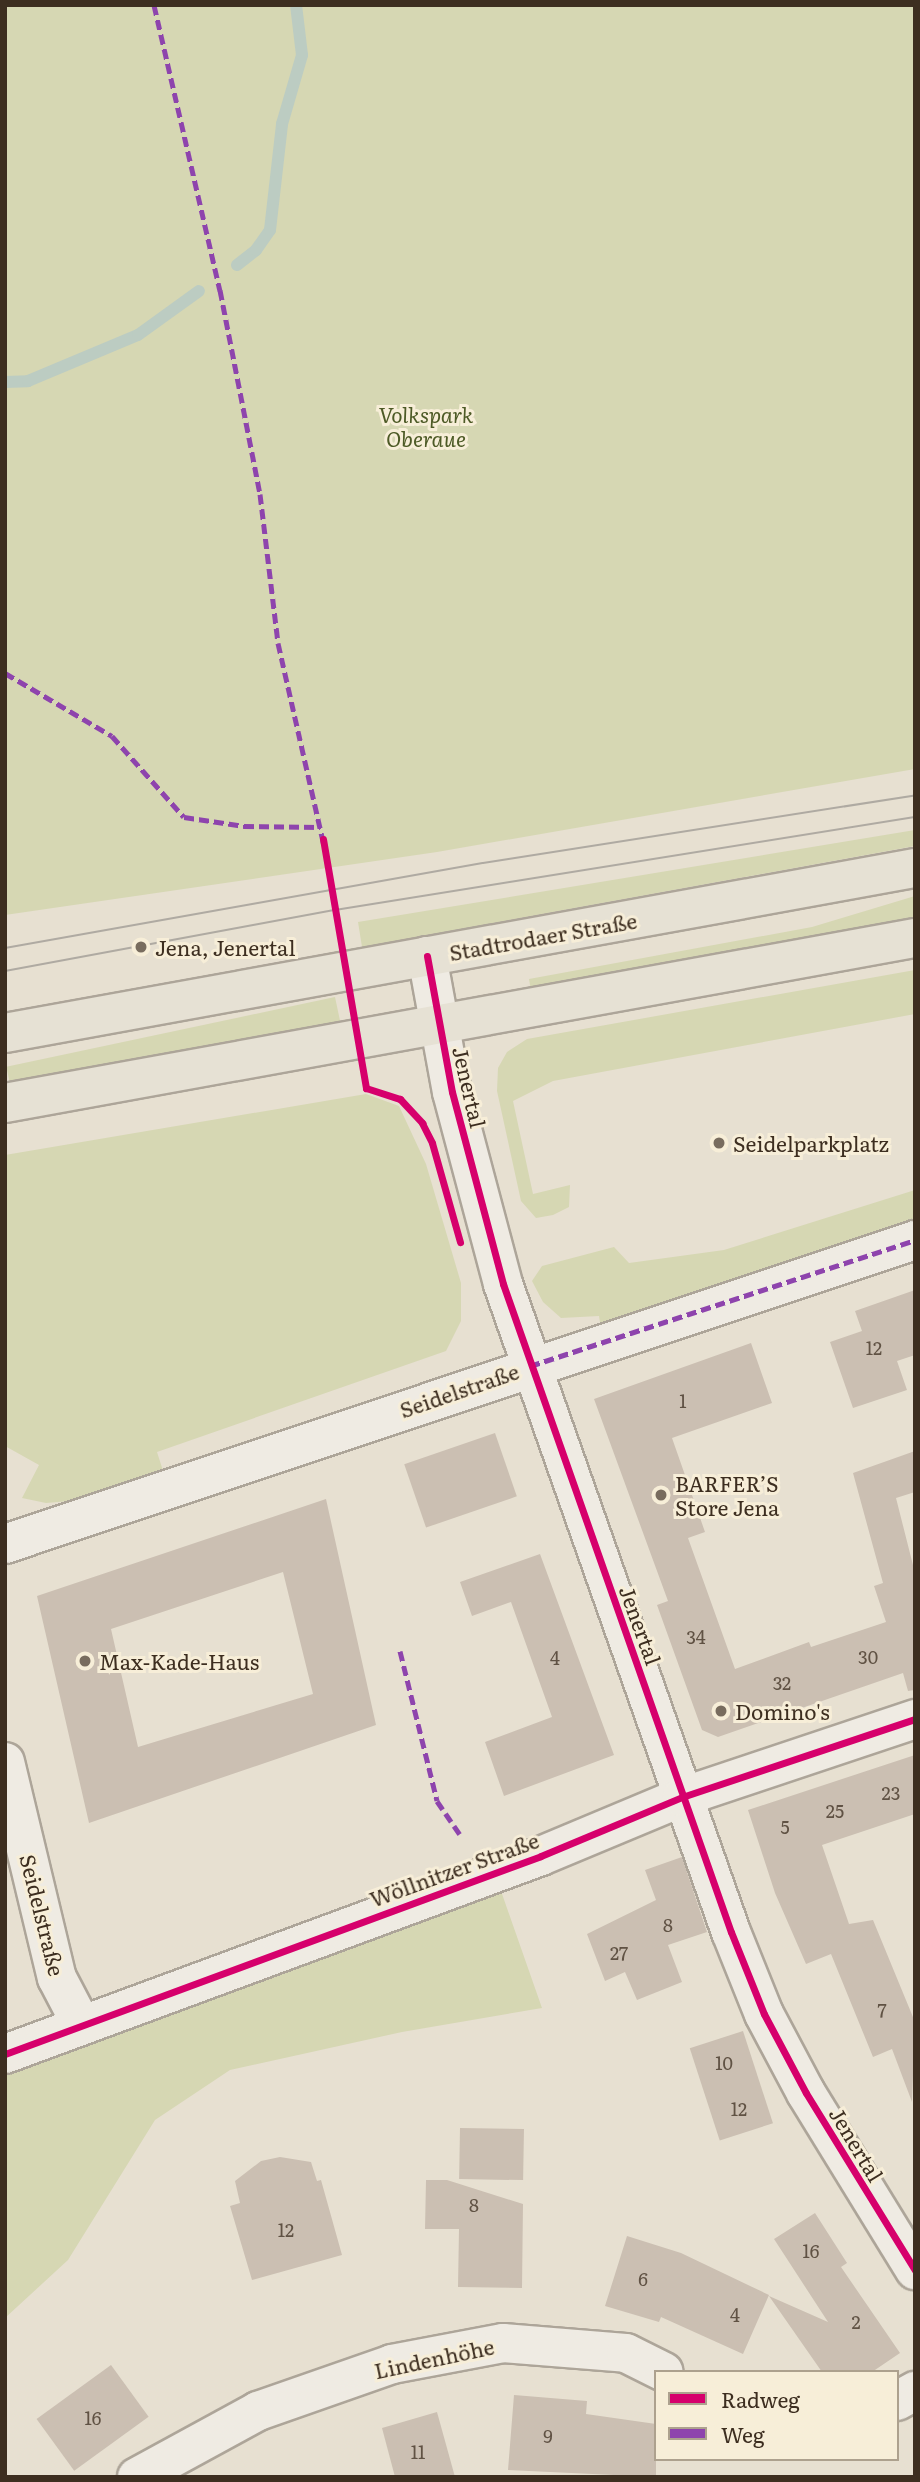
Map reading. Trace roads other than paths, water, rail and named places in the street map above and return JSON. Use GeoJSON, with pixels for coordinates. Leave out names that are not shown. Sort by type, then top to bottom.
{"type":"FeatureCollection","features":[{"type":"Feature","properties":{"kind":"main road","name":"Stadtrodaer Straße"},"geometry":{"type":"LineString","coordinates":[[5,1033],[915,868]]}},
{"type":"Feature","properties":{"kind":"main road"},"geometry":{"type":"LineString","coordinates":[[5,1103],[915,938]]}},
{"type":"Feature","properties":{"kind":"street","name":"Jenertal"},"geometry":{"type":"LineString","coordinates":[[427,956],[439,1026],[484,1218],[530,1366],[764,2014],[806,2092],[915,2270]]}},
{"type":"Feature","properties":{"kind":"street","name":"Seidelstraße"},"geometry":{"type":"LineString","coordinates":[[5,1545],[530,1366],[915,1240]]}},
{"type":"Feature","properties":{"kind":"street","name":"Wöllnitzer Straße"},"geometry":{"type":"LineString","coordinates":[[5,2054],[541,1856],[684,1797],[915,1719]]}},
{"type":"Feature","properties":{"kind":"street","name":"Seidelstraße"},"geometry":{"type":"LineString","coordinates":[[5,1762],[57,1978],[81,2024]]}},
{"type":"Feature","properties":{"kind":"street","name":"Lindenhöhe"},"geometry":{"type":"LineString","coordinates":[[137,2477],[258,2411],[392,2364],[503,2343],[626,2353],[660,2370]]}},
{"type":"Feature","properties":{"kind":"street"},"geometry":{"type":"LineString","coordinates":[[899,2399],[915,2391]]}},
{"type":"Feature","properties":{"kind":"waterway"},"geometry":{"type":"LineString","coordinates":[[237,265],[256,250],[270,230],[282,124],[302,55],[296,5]]}},
{"type":"Feature","properties":{"kind":"waterway"},"geometry":{"type":"LineString","coordinates":[[5,382],[28,381],[138,335],[199,291]]}},
{"type":"Feature","properties":{"kind":"tram line"},"geometry":{"type":"LineString","coordinates":[[5,948],[483,863],[915,795]]}},
{"type":"Feature","properties":{"kind":"tram line"},"geometry":{"type":"LineString","coordinates":[[5,971],[335,910],[915,817]]}},
{"type":"Feature","properties":{"kind":"place","name":"Jena, Jenertal"},"geometry":{"type":"Point","coordinates":[141,947]}},
{"type":"Feature","properties":{"kind":"place","name":"Seidelparkplatz"},"geometry":{"type":"Point","coordinates":[719,1143]}},
{"type":"Feature","properties":{"kind":"place","name":"BARFER’S Store Jena"},"geometry":{"type":"Point","coordinates":[661,1495]}},
{"type":"Feature","properties":{"kind":"place","name":"Max-Kade-Haus"},"geometry":{"type":"Point","coordinates":[85,1661]}},
{"type":"Feature","properties":{"kind":"place","name":"Domino's"},"geometry":{"type":"Point","coordinates":[721,1711]}},
{"type":"Feature","properties":{"kind":"park label","name":"Volkspark Oberaue"},"geometry":{"type":"Point","coordinates":[426,426]}}]}
